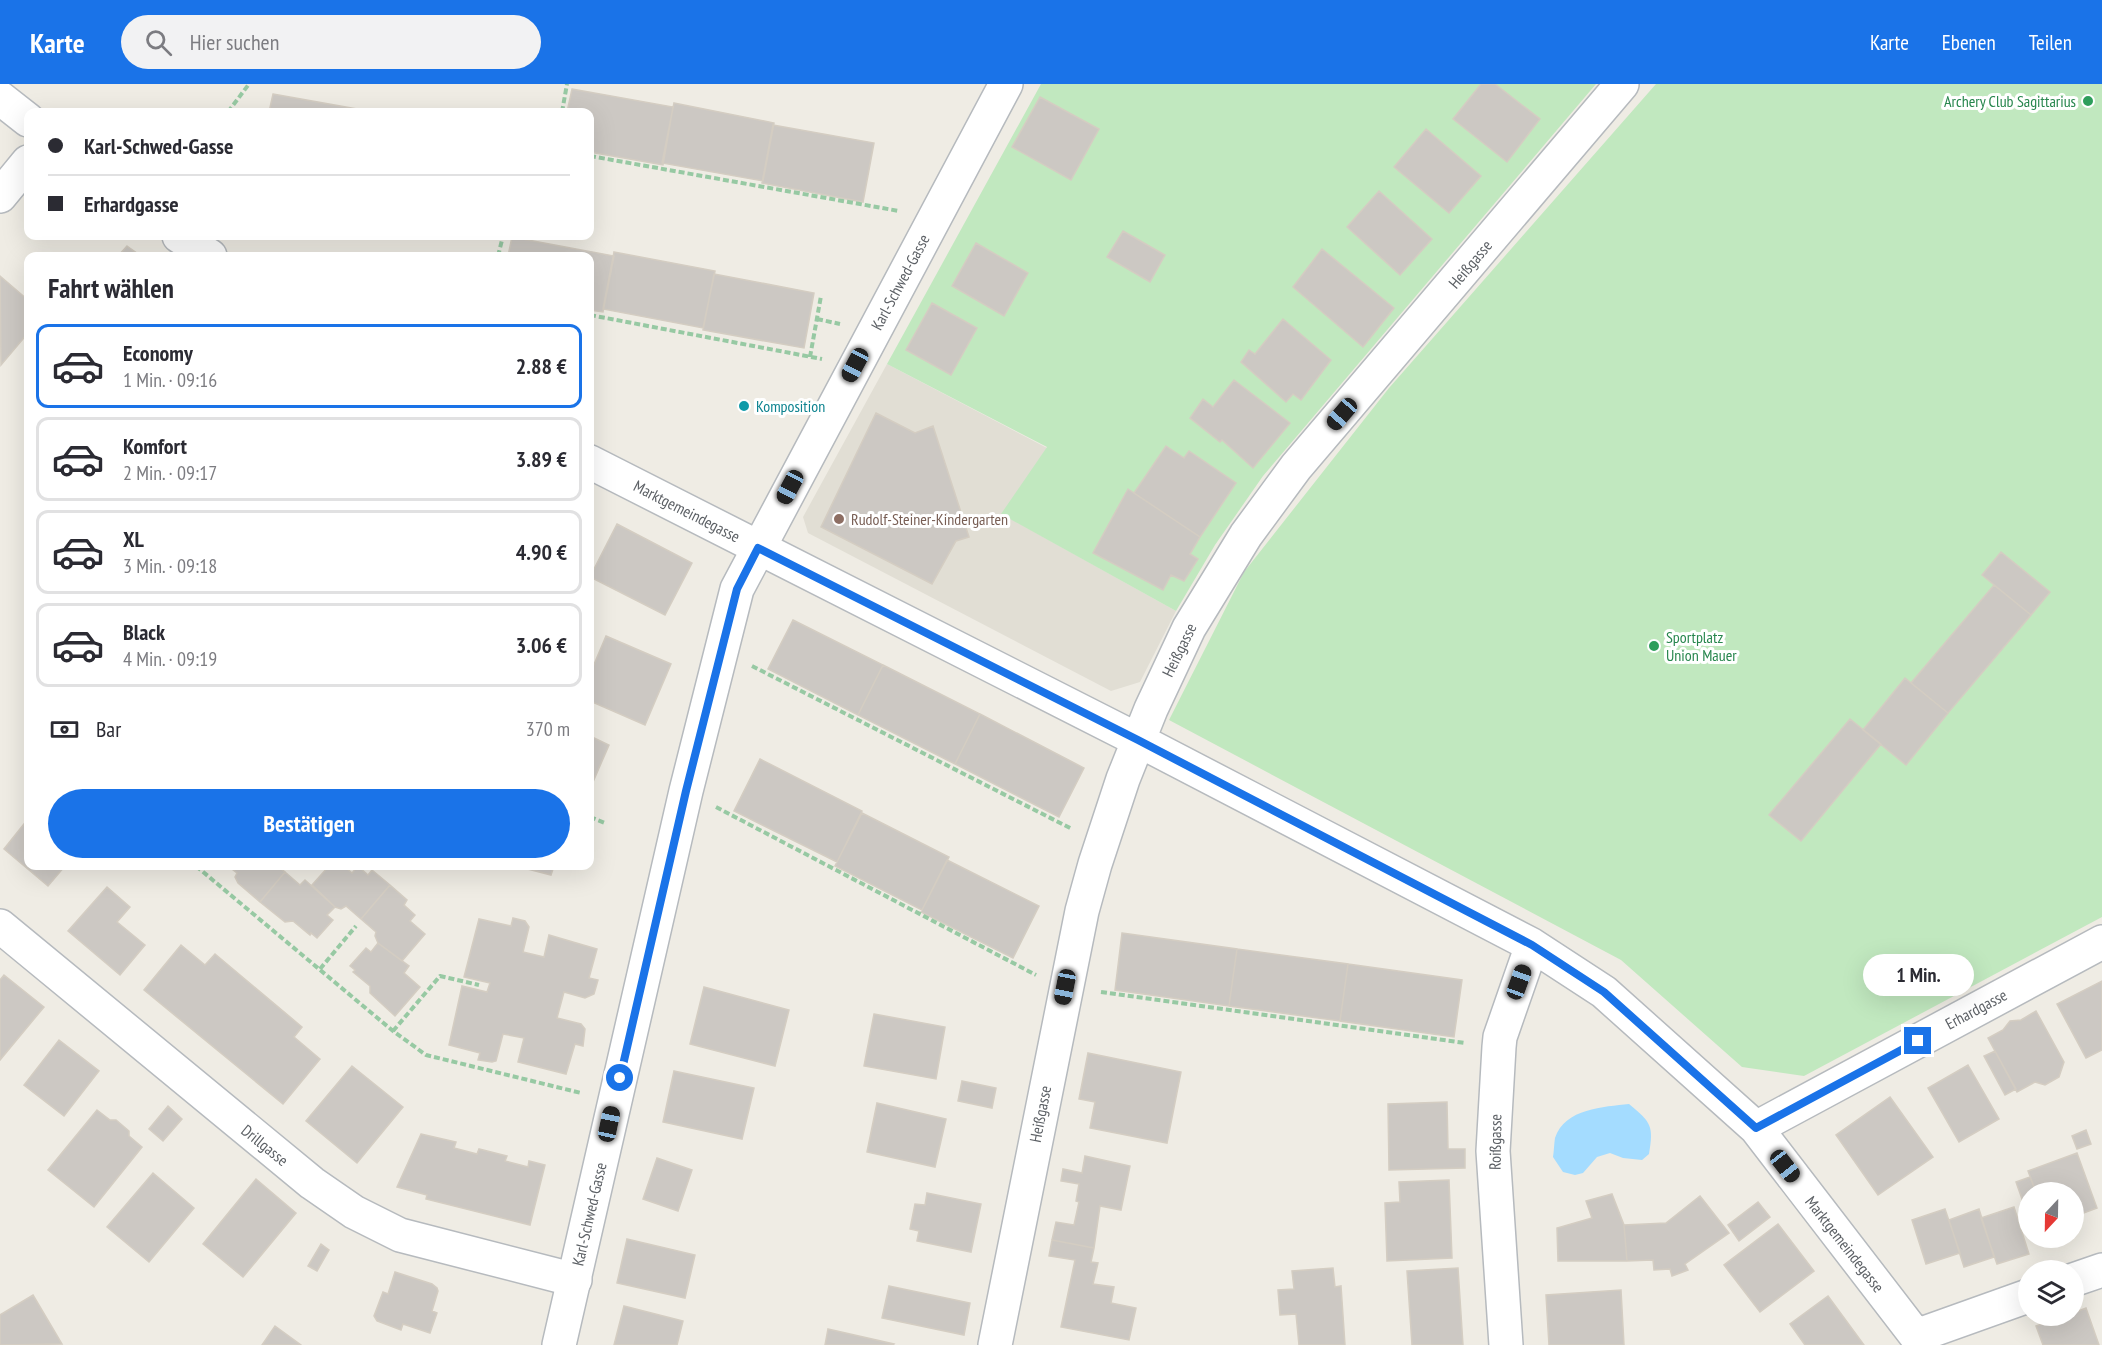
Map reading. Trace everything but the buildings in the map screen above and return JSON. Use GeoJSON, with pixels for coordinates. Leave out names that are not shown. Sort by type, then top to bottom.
{"type":"FeatureCollection","features":[{"type":"Feature","properties":{"kind":"street","name":"Karl-Schwed-Gasse"},"geometry":{"type":"LineString","coordinates":[[559,1345],[686,791],[737,589],[1006,84]]}},
{"type":"Feature","properties":{"kind":"street","name":"Heißgasse"},"geometry":{"type":"LineString","coordinates":[[995,1345],[1082,911],[1101,844],[1138,740],[1189,628],[1245,535],[1296,467],[1622,84]]}},
{"type":"Feature","properties":{"kind":"street"},"geometry":{"type":"LineString","coordinates":[[0,98],[24,117]]}},
{"type":"Feature","properties":{"kind":"street"},"geometry":{"type":"LineString","coordinates":[[0,196],[24,167]]}},
{"type":"Feature","properties":{"kind":"street"},"geometry":{"type":"LineString","coordinates":[[185,240],[204,252]]}},
{"type":"Feature","properties":{"kind":"street","name":"Marktgemeindegasse"},"geometry":{"type":"LineString","coordinates":[[594,464],[1138,740],[1532,945],[1604,992],[1756,1128],[1920,1341]]}},
{"type":"Feature","properties":{"kind":"street","name":"Drillgasse"},"geometry":{"type":"LineString","coordinates":[[0,926],[312,1183],[354,1212],[400,1235],[574,1280]]}},
{"type":"Feature","properties":{"kind":"street","name":"Erhardgasse"},"geometry":{"type":"LineString","coordinates":[[1756,1128],[2102,942]]}},
{"type":"Feature","properties":{"kind":"street","name":"Roißgasse"},"geometry":{"type":"LineString","coordinates":[[1506,1345],[1493,1151],[1499,1047],[1500,1037],[1532,945]]}},
{"type":"Feature","properties":{"kind":"street"},"geometry":{"type":"LineString","coordinates":[[2084,1276],[2102,1270]]}},
{"type":"Feature","properties":{"kind":"street"},"geometry":{"type":"LineString","coordinates":[[1920,1341],[2018,1300]]}},
{"type":"Feature","properties":{"kind":"path"},"geometry":{"type":"LineString","coordinates":[[231,108],[249,84]]}},
{"type":"Feature","properties":{"kind":"path"},"geometry":{"type":"LineString","coordinates":[[563,108],[567,84]]}},
{"type":"Feature","properties":{"kind":"path"},"geometry":{"type":"LineString","coordinates":[[594,157],[935,217]]}},
{"type":"Feature","properties":{"kind":"path"},"geometry":{"type":"LineString","coordinates":[[810,357],[821,296]]}},
{"type":"Feature","properties":{"kind":"path"},"geometry":{"type":"LineString","coordinates":[[594,316],[855,365]]}},
{"type":"Feature","properties":{"kind":"path"},"geometry":{"type":"LineString","coordinates":[[722,651],[1101,844]]}},
{"type":"Feature","properties":{"kind":"path"},"geometry":{"type":"LineString","coordinates":[[686,791],[1045,980],[1065,987],[1499,1047]]}},
{"type":"Feature","properties":{"kind":"path"},"geometry":{"type":"LineString","coordinates":[[594,819],[605,824]]}},
{"type":"Feature","properties":{"kind":"path"},"geometry":{"type":"LineString","coordinates":[[202,870],[393,1031],[426,1055],[614,1101]]}},
{"type":"Feature","properties":{"kind":"path"},"geometry":{"type":"LineString","coordinates":[[320,969],[356,926]]}},
{"type":"Feature","properties":{"kind":"path"},"geometry":{"type":"LineString","coordinates":[[393,1031],[440,976],[479,985]]}},
{"type":"Feature","properties":{"kind":"shaded area"},"geometry":{"type":"Polygon","coordinates":[[[887,364],[1047,448],[1002,514],[1176,611],[1140,682],[1111,691],[808,533],[803,517],[887,364]]]}},
{"type":"Feature","properties":{"kind":"green space"},"geometry":{"type":"Polygon","coordinates":[[[1041,84],[1596,84],[1263,476],[1215,545],[1176,611],[1001,514],[1047,447],[887,364],[1041,84]]]}},
{"type":"Feature","properties":{"kind":"green space","name":"Sportplatz Union Mauer"},"geometry":{"type":"Polygon","coordinates":[[[1656,84],[2102,84],[2102,917],[1804,1076],[1742,1067],[1621,960],[1169,720],[1244,572],[1389,388],[1656,84]]]}},
{"type":"Feature","properties":{"kind":"water"},"geometry":{"type":"Polygon","coordinates":[[[1629,1104],[1642,1115],[1649,1125],[1651,1137],[1649,1154],[1642,1160],[1623,1158],[1610,1153],[1597,1157],[1583,1173],[1575,1175],[1563,1172],[1553,1157],[1555,1138],[1567,1120],[1597,1108],[1629,1104]]]}},
{"type":"Feature","properties":{"kind":"place","name":"Archery Club Sagittarius"},"geometry":{"type":"Point","coordinates":[2088,101]}},
{"type":"Feature","properties":{"kind":"place","name":"Komposition"},"geometry":{"type":"Point","coordinates":[744,406]}},
{"type":"Feature","properties":{"kind":"place","name":"Rudolf-Steiner-Kindergarten"},"geometry":{"type":"Point","coordinates":[839,519]}},
{"type":"Feature","properties":{"kind":"place","name":"Sportplatz Union Mauer"},"geometry":{"type":"Point","coordinates":[1654,646]}},
{"type":"Feature","properties":{"kind":"route"},"geometry":{"type":"LineString","coordinates":[[620,1078],[686,791],[737,589],[758,548],[1138,740],[1532,945],[1604,992],[1756,1128],[1918,1041]]}}]}
